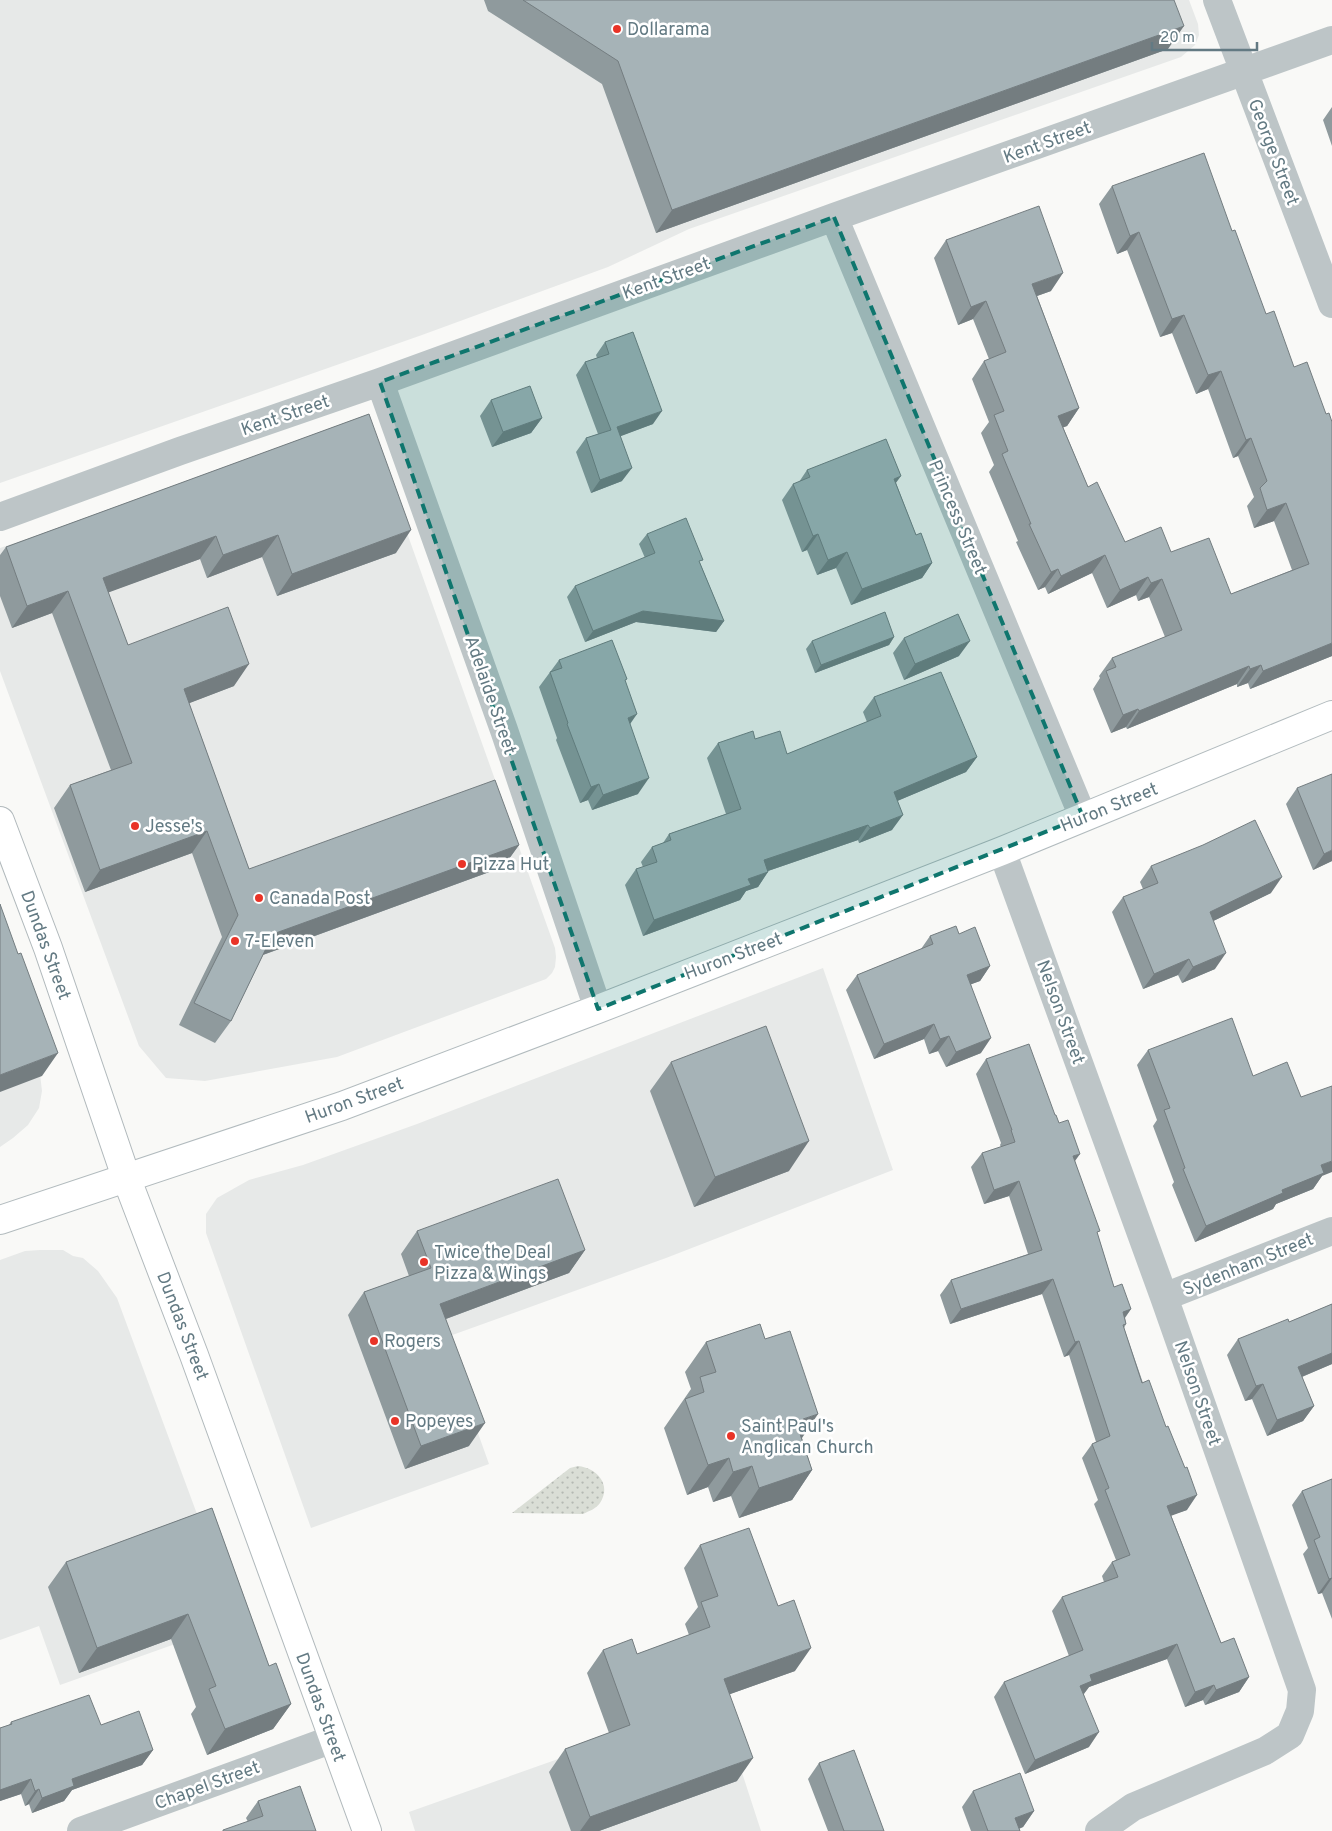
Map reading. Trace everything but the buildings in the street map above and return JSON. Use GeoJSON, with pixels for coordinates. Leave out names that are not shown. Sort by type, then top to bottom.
{"type":"FeatureCollection","features":[{"type":"Feature","properties":{"kind":"main road","name":"Huron Street"},"geometry":{"type":"LineString","coordinates":[[0,1220],[342,1106],[598,1009],[1002,851],[1332,715]]}},
{"type":"Feature","properties":{"kind":"main road","name":"Dundas Street"},"geometry":{"type":"LineString","coordinates":[[0,821],[48,948],[126,1177],[194,1355],[367,1831]]}},
{"type":"Feature","properties":{"kind":"street","name":"George Street"},"geometry":{"type":"LineString","coordinates":[[1217,0],[1332,304]]}},
{"type":"Feature","properties":{"kind":"street","name":"Kent Street"},"geometry":{"type":"LineString","coordinates":[[0,516],[380,382],[1332,40]]}},
{"type":"Feature","properties":{"kind":"street","name":"Princess Street"},"geometry":{"type":"LineString","coordinates":[[834,218],[1083,817]]}},
{"type":"Feature","properties":{"kind":"street","name":"Adelaide Street"},"geometry":{"type":"LineString","coordinates":[[380,382],[503,727],[598,1009]]}},
{"type":"Feature","properties":{"kind":"street","name":"Nelson Street"},"geometry":{"type":"LineString","coordinates":[[1002,851],[1164,1297],[1302,1690],[1300,1707],[1290,1735],[1265,1751],[1133,1807],[1099,1831]]}},
{"type":"Feature","properties":{"kind":"street","name":"Sydenham Street"},"geometry":{"type":"LineString","coordinates":[[1164,1297],[1332,1231]]}},
{"type":"Feature","properties":{"kind":"street","name":"Chapel Street"},"geometry":{"type":"LineString","coordinates":[[81,1831],[333,1739]]}},
{"type":"Feature","properties":{"kind":"highlighted area"},"geometry":{"type":"Polygon","coordinates":[[[834,217],[1083,817],[598,1009],[380,382],[834,217]]]}},
{"type":"Feature","properties":{"kind":"shaded area"},"geometry":{"type":"Polygon","coordinates":[[[0,0],[1189,0],[1198,24],[1199,35],[1195,45],[1181,57],[689,229],[608,267],[422,335],[0,483],[0,0]]]}},
{"type":"Feature","properties":{"kind":"shaded area"},"geometry":{"type":"Polygon","coordinates":[[[352,427],[375,443],[555,948],[555,967],[546,979],[337,1057],[205,1081],[166,1078],[139,1046],[0,671],[0,548],[352,427]]]}},
{"type":"Feature","properties":{"kind":"shaded area"},"geometry":{"type":"Polygon","coordinates":[[[0,966],[40,1074],[42,1091],[39,1108],[28,1125],[0,1147],[0,966]]]}},
{"type":"Feature","properties":{"kind":"shaded area"},"geometry":{"type":"Polygon","coordinates":[[[823,968],[893,1170],[666,1258],[444,1338],[489,1464],[311,1528],[206,1233],[206,1214],[217,1198],[249,1180],[303,1165],[417,1124],[823,968]]]}},
{"type":"Feature","properties":{"kind":"shaded area"},"geometry":{"type":"Polygon","coordinates":[[[63,1250],[73,1256],[83,1258],[98,1271],[117,1298],[237,1622],[60,1685],[39,1626],[0,1640],[0,1260],[25,1251],[63,1250]]]}},
{"type":"Feature","properties":{"kind":"shaded area"},"geometry":{"type":"Polygon","coordinates":[[[578,1466],[591,1470],[601,1478],[604,1490],[603,1496],[600,1503],[594,1508],[583,1514],[512,1513],[570,1468],[578,1466]]]}},
{"type":"Feature","properties":{"kind":"shaded area"},"geometry":{"type":"Polygon","coordinates":[[[719,1702],[761,1831],[415,1831],[409,1812],[719,1702]]]}},
{"type":"Feature","properties":{"kind":"place","name":"Dollarama"},"geometry":{"type":"Point","coordinates":[617,29]}},
{"type":"Feature","properties":{"kind":"place","name":"Jesse's"},"geometry":{"type":"Point","coordinates":[135,826]}},
{"type":"Feature","properties":{"kind":"place","name":"Pizza Hut"},"geometry":{"type":"Point","coordinates":[462,864]}},
{"type":"Feature","properties":{"kind":"place","name":"Canada Post"},"geometry":{"type":"Point","coordinates":[259,898]}},
{"type":"Feature","properties":{"kind":"place","name":"7-Eleven"},"geometry":{"type":"Point","coordinates":[235,941]}},
{"type":"Feature","properties":{"kind":"place","name":"Twice the Deal Pizza & Wings"},"geometry":{"type":"Point","coordinates":[424,1262]}},
{"type":"Feature","properties":{"kind":"place","name":"Rogers"},"geometry":{"type":"Point","coordinates":[374,1341]}},
{"type":"Feature","properties":{"kind":"place","name":"Popeyes"},"geometry":{"type":"Point","coordinates":[395,1421]}},
{"type":"Feature","properties":{"kind":"place","name":"Saint Paul's Anglican Church"},"geometry":{"type":"Point","coordinates":[731,1436]}}]}
